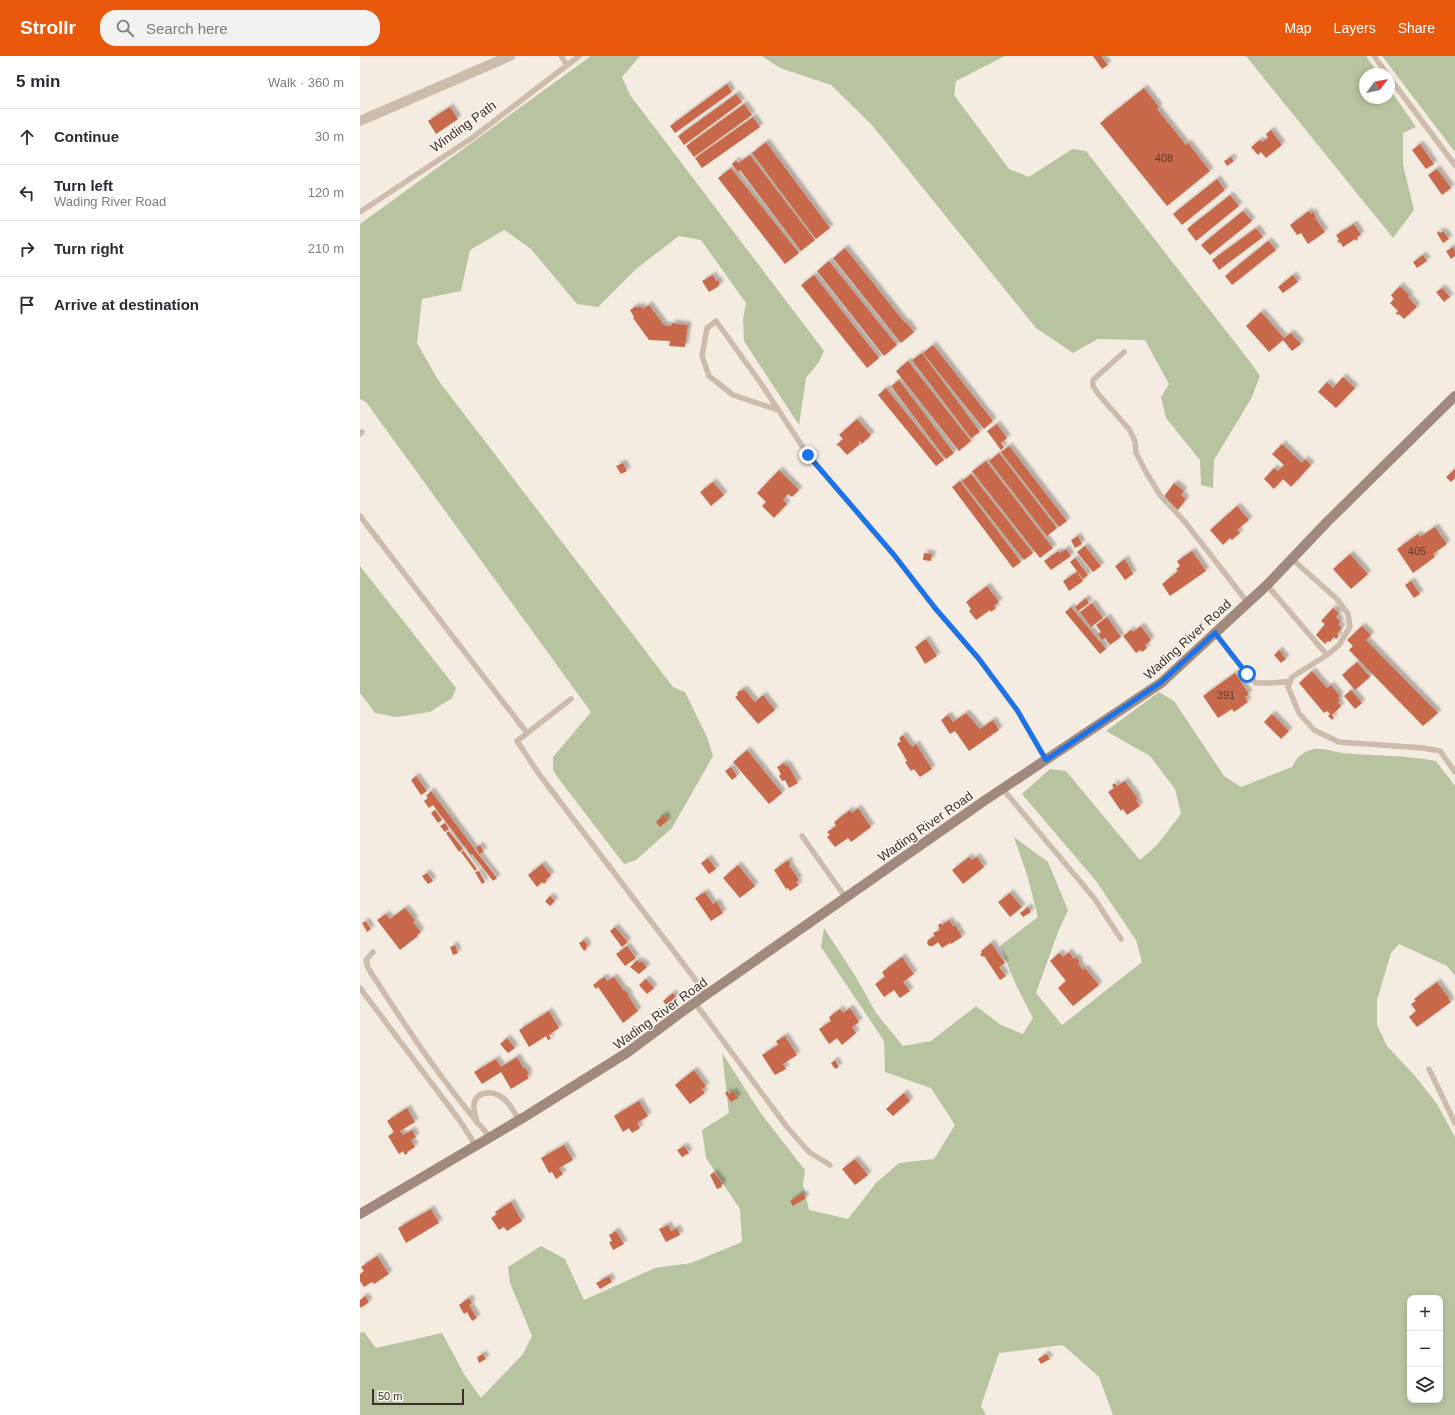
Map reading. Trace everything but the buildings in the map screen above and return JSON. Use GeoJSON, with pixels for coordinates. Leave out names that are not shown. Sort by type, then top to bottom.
{"type":"FeatureCollection","features":[{"type":"Feature","properties":{"kind":"main road","name":"Wading River Road"},"geometry":{"type":"LineString","coordinates":[[360,1214],[490,1138],[628,1052],[695,1003],[1002,788],[1160,683],[1248,603],[1327,522],[1455,396]]}},
{"type":"Feature","properties":{"kind":"street"},"geometry":{"type":"LineString","coordinates":[[360,121],[510,56]]}},
{"type":"Feature","properties":{"kind":"lane"},"geometry":{"type":"LineString","coordinates":[[561,56],[567,65]]}},
{"type":"Feature","properties":{"kind":"lane","name":"Winding Path"},"geometry":{"type":"LineString","coordinates":[[360,212],[472,138],[579,56]]}},
{"type":"Feature","properties":{"kind":"lane"},"geometry":{"type":"LineString","coordinates":[[1374,56],[1383,68]]}},
{"type":"Feature","properties":{"kind":"lane"},"geometry":{"type":"LineString","coordinates":[[1395,85],[1455,165]]}},
{"type":"Feature","properties":{"kind":"lane"},"geometry":{"type":"LineString","coordinates":[[778,410],[733,395],[709,376],[702,356],[707,328],[716,321],[760,382],[808,455],[894,555],[935,608],[979,659],[1017,710],[1046,760]]}},
{"type":"Feature","properties":{"kind":"lane"},"geometry":{"type":"LineString","coordinates":[[1124,352],[1093,380],[1093,386],[1129,429],[1134,441],[1136,453],[1160,494],[1185,522],[1248,603]]}},
{"type":"Feature","properties":{"kind":"lane"},"geometry":{"type":"LineString","coordinates":[[360,516],[527,733]]}},
{"type":"Feature","properties":{"kind":"lane"},"geometry":{"type":"LineString","coordinates":[[1292,559],[1337,599],[1348,614],[1350,627],[1339,645],[1292,678],[1290,681],[1288,687],[1299,713],[1314,730],[1339,742],[1423,748],[1440,751],[1455,772]]}},
{"type":"Feature","properties":{"kind":"lane"},"geometry":{"type":"LineString","coordinates":[[1266,585],[1326,655]]}},
{"type":"Feature","properties":{"kind":"lane"},"geometry":{"type":"LineString","coordinates":[[1215,633],[1247,674],[1256,683],[1290,681]]}},
{"type":"Feature","properties":{"kind":"lane"},"geometry":{"type":"LineString","coordinates":[[571,699],[516,741],[539,774],[707,995]]}},
{"type":"Feature","properties":{"kind":"lane"},"geometry":{"type":"LineString","coordinates":[[1002,788],[1094,898],[1121,938]]}},
{"type":"Feature","properties":{"kind":"lane"},"geometry":{"type":"LineString","coordinates":[[802,836],[846,898]]}},
{"type":"Feature","properties":{"kind":"lane"},"geometry":{"type":"LineString","coordinates":[[372,952],[366,960],[368,968],[422,1051],[490,1138]]}},
{"type":"Feature","properties":{"kind":"lane"},"geometry":{"type":"LineString","coordinates":[[360,988],[460,1121],[476,1146]]}},
{"type":"Feature","properties":{"kind":"lane"},"geometry":{"type":"LineString","coordinates":[[695,1003],[788,1127],[809,1152],[830,1165]]}},
{"type":"Feature","properties":{"kind":"lane"},"geometry":{"type":"LineString","coordinates":[[1429,1069],[1455,1123]]}},
{"type":"Feature","properties":{"kind":"lane"},"geometry":{"type":"LineString","coordinates":[[477,1123],[474,1104],[482,1093],[491,1092],[499,1095],[509,1104],[519,1120]]}},
{"type":"Feature","properties":{"kind":"green space"},"geometry":{"type":"Polygon","coordinates":[[[591,56],[640,56],[622,77],[630,95],[824,351],[819,362],[806,378],[799,425],[744,341],[743,319],[746,303],[701,240],[679,236],[636,269],[598,307],[577,304],[531,249],[504,230],[470,250],[461,291],[422,299],[417,343],[438,380],[673,687],[685,692],[707,737],[713,756],[672,828],[636,860],[624,864],[553,770],[553,757],[591,712],[366,402],[360,399],[360,224],[591,56]]]}},
{"type":"Feature","properties":{"kind":"green space"},"geometry":{"type":"Polygon","coordinates":[[[762,56],[1005,56],[956,81],[954,95],[1009,169],[1029,177],[1072,149],[1086,151],[1260,376],[1251,399],[1214,460],[1213,488],[1201,485],[1200,460],[1166,418],[1161,397],[1169,384],[1145,340],[1098,339],[1073,353],[1036,328],[872,125],[831,85],[780,68],[762,56]]]}},
{"type":"Feature","properties":{"kind":"green space"},"geometry":{"type":"Polygon","coordinates":[[[1246,56],[1366,56],[1375,68],[1359,68],[1359,104],[1395,104],[1395,97],[1416,127],[1403,133],[1403,165],[1414,210],[1393,238],[1246,56]]]}},
{"type":"Feature","properties":{"kind":"green space"},"geometry":{"type":"Polygon","coordinates":[[[1382,56],[1455,56],[1455,152],[1395,73],[1395,68],[1391,68],[1382,56]]]}},
{"type":"Feature","properties":{"kind":"green space"},"geometry":{"type":"Polygon","coordinates":[[[360,566],[456,688],[452,698],[430,712],[396,717],[375,713],[360,693],[360,566]]]}},
{"type":"Feature","properties":{"kind":"green space"},"geometry":{"type":"Polygon","coordinates":[[[1159,692],[1174,701],[1224,776],[1241,787],[1292,767],[1298,758],[1304,753],[1318,749],[1343,753],[1436,761],[1455,786],[1455,976],[1447,966],[1399,944],[1391,953],[1377,1000],[1377,1025],[1387,1046],[1415,1076],[1437,1104],[1455,1137],[1455,1415],[1113,1415],[1099,1377],[1063,1345],[999,1353],[981,1406],[986,1415],[360,1415],[360,1333],[364,1332],[376,1348],[442,1333],[464,1374],[481,1398],[523,1354],[532,1336],[510,1283],[508,1267],[541,1246],[565,1259],[584,1300],[655,1268],[691,1263],[742,1242],[740,1209],[706,1158],[702,1130],[729,1113],[722,1053],[762,1115],[805,1170],[803,1185],[809,1210],[848,1219],[876,1183],[899,1163],[934,1159],[955,1125],[931,1088],[885,1072],[884,1041],[821,947],[824,928],[856,977],[876,1013],[903,1046],[931,1041],[976,1006],[1001,1025],[1023,1034],[1033,1018],[1016,985],[1000,946],[1038,917],[1028,878],[1014,837],[1048,862],[1068,910],[1058,932],[1036,993],[1062,1025],[1142,962],[1136,940],[1096,881],[1022,794],[1050,769],[1066,771],[1140,860],[1157,845],[1181,814],[1175,789],[1150,756],[1106,731],[1159,692]]]}},
{"type":"Feature","properties":{"kind":"route"},"geometry":{"type":"LineString","coordinates":[[808,455],[894,555],[935,608],[979,659],[1017,710],[1046,760],[1160,683],[1215,633],[1247,674]]}}]}
